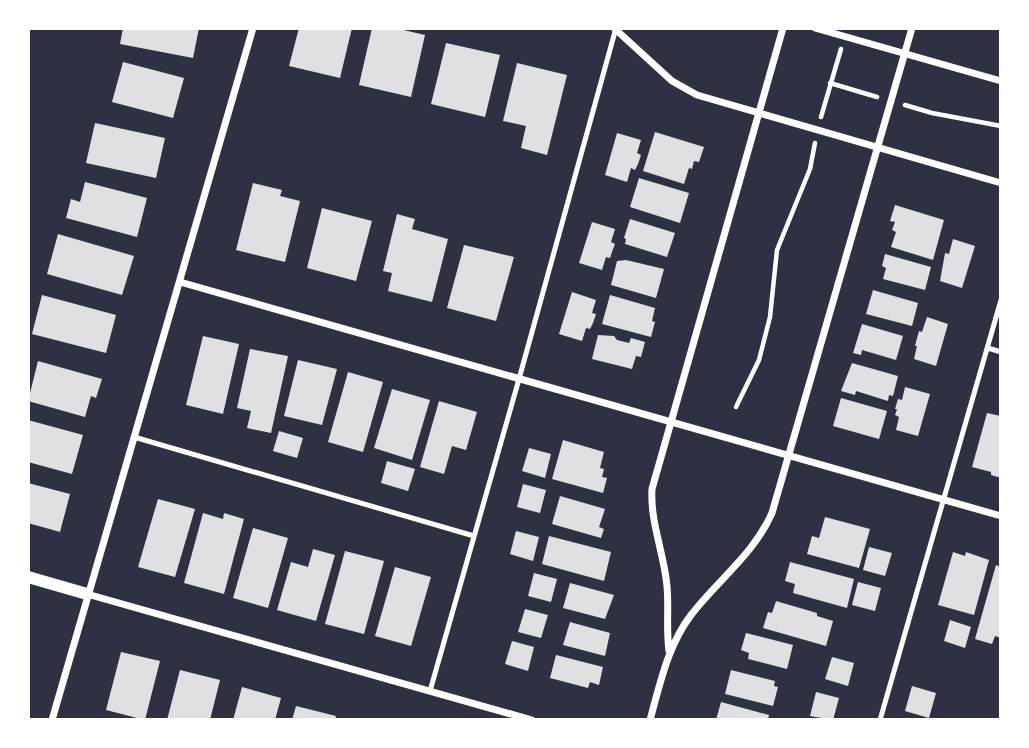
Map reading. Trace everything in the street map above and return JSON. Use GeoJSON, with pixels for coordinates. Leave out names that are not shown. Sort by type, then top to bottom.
{"type":"FeatureCollection","features":[{"type":"Feature","properties":{"kind":"street"},"geometry":{"type":"LineString","coordinates":[[52,720],[253,28]]}},
{"type":"Feature","properties":{"kind":"street"},"geometry":{"type":"LineString","coordinates":[[669,654],[667,586],[652,499],[657,464],[783,28]]}},
{"type":"Feature","properties":{"kind":"street"},"geometry":{"type":"LineString","coordinates":[[815,28],[1001,82]]}},
{"type":"Feature","properties":{"kind":"street"},"geometry":{"type":"LineString","coordinates":[[650,720],[669,654],[692,614],[742,559],[765,528],[790,456],[912,28]]}},
{"type":"Feature","properties":{"kind":"street"},"geometry":{"type":"LineString","coordinates":[[615,29],[657,68],[687,90],[1001,183]]}},
{"type":"Feature","properties":{"kind":"street"},"geometry":{"type":"LineString","coordinates":[[180,282],[1001,516]]}},
{"type":"Feature","properties":{"kind":"street"},"geometry":{"type":"LineString","coordinates":[[28,577],[532,720]]}},
{"type":"Feature","properties":{"kind":"lane"},"geometry":{"type":"LineString","coordinates":[[429,691],[519,379],[615,29]]}},
{"type":"Feature","properties":{"kind":"lane"},"geometry":{"type":"LineString","coordinates":[[880,720],[1001,300]]}},
{"type":"Feature","properties":{"kind":"lane"},"geometry":{"type":"LineString","coordinates":[[988,348],[1001,352]]}},
{"type":"Feature","properties":{"kind":"lane"},"geometry":{"type":"LineString","coordinates":[[134,437],[474,536]]}},
{"type":"Feature","properties":{"kind":"path"},"geometry":{"type":"LineString","coordinates":[[820,122],[839,54]]}},
{"type":"Feature","properties":{"kind":"path"},"geometry":{"type":"LineString","coordinates":[[830,83],[879,98]]}},
{"type":"Feature","properties":{"kind":"path"},"geometry":{"type":"LineString","coordinates":[[904,105],[1001,126]]}},
{"type":"Feature","properties":{"kind":"path"},"geometry":{"type":"LineString","coordinates":[[736,408],[759,360],[770,317],[777,250],[807,176],[814,148]]}},
{"type":"Feature","properties":{"kind":"building"},"geometry":{"type":"Polygon","coordinates":[[[123,28],[199,28],[193,58],[120,44],[123,28]]]}},
{"type":"Feature","properties":{"kind":"building"},"geometry":{"type":"Polygon","coordinates":[[[299,28],[352,28],[340,78],[289,66],[299,28]]]}},
{"type":"Feature","properties":{"kind":"building"},"geometry":{"type":"Polygon","coordinates":[[[372,28],[395,28],[425,35],[411,97],[359,85],[372,28]]]}},
{"type":"Feature","properties":{"kind":"building"},"geometry":{"type":"Polygon","coordinates":[[[446,43],[500,55],[485,117],[431,104],[446,43]]]}},
{"type":"Feature","properties":{"kind":"building"},"geometry":{"type":"Polygon","coordinates":[[[123,62],[184,78],[173,118],[112,102],[123,62]]]}},
{"type":"Feature","properties":{"kind":"building"},"geometry":{"type":"Polygon","coordinates":[[[517,63],[567,75],[547,155],[521,148],[526,126],[503,121],[517,63]]]}},
{"type":"Feature","properties":{"kind":"building"},"geometry":{"type":"Polygon","coordinates":[[[95,123],[165,138],[156,178],[86,163],[95,123]]]}},
{"type":"Feature","properties":{"kind":"building"},"geometry":{"type":"Polygon","coordinates":[[[655,132],[704,147],[699,162],[694,161],[692,169],[689,168],[684,184],[643,171],[655,132]]]}},
{"type":"Feature","properties":{"kind":"building"},"geometry":{"type":"Polygon","coordinates":[[[617,133],[641,140],[637,153],[641,155],[638,164],[635,170],[631,168],[627,182],[605,175],[617,133]]]}},
{"type":"Feature","properties":{"kind":"building"},"geometry":{"type":"Polygon","coordinates":[[[639,178],[689,193],[680,223],[630,207],[639,178]]]}},
{"type":"Feature","properties":{"kind":"building"},"geometry":{"type":"Polygon","coordinates":[[[85,182],[147,198],[137,237],[66,218],[71,199],[80,202],[85,182]]]}},
{"type":"Feature","properties":{"kind":"building"},"geometry":{"type":"Polygon","coordinates":[[[253,183],[282,190],[280,196],[300,201],[285,262],[236,250],[253,183]]]}},
{"type":"Feature","properties":{"kind":"building"},"geometry":{"type":"Polygon","coordinates":[[[895,205],[944,220],[933,260],[891,247],[896,232],[892,230],[895,222],[890,221],[895,205]]]}},
{"type":"Feature","properties":{"kind":"building"},"geometry":{"type":"Polygon","coordinates":[[[322,208],[372,221],[356,281],[307,268],[322,208]]]}},
{"type":"Feature","properties":{"kind":"building"},"geometry":{"type":"Polygon","coordinates":[[[397,214],[415,219],[412,229],[448,239],[432,302],[388,291],[392,273],[383,271],[397,214]]]}},
{"type":"Feature","properties":{"kind":"building"},"geometry":{"type":"Polygon","coordinates":[[[630,219],[675,233],[667,257],[625,244],[624,238],[630,219]]]}},
{"type":"Feature","properties":{"kind":"building"},"geometry":{"type":"Polygon","coordinates":[[[592,222],[615,229],[611,242],[615,244],[610,258],[606,257],[602,270],[579,263],[592,222]]]}},
{"type":"Feature","properties":{"kind":"building"},"geometry":{"type":"Polygon","coordinates":[[[58,234],[134,256],[122,295],[47,274],[58,234]]]}},
{"type":"Feature","properties":{"kind":"building"},"geometry":{"type":"Polygon","coordinates":[[[953,239],[975,246],[962,288],[940,281],[945,253],[949,254],[953,239]]]}},
{"type":"Feature","properties":{"kind":"building"},"geometry":{"type":"Polygon","coordinates":[[[464,245],[514,257],[496,321],[447,308],[464,245]]]}},
{"type":"Feature","properties":{"kind":"building"},"geometry":{"type":"Polygon","coordinates":[[[885,254],[931,267],[925,290],[883,279],[886,268],[882,266],[885,254]]]}},
{"type":"Feature","properties":{"kind":"building"},"geometry":{"type":"Polygon","coordinates":[[[626,260],[664,269],[656,298],[611,285],[617,261],[626,260]]]}},
{"type":"Feature","properties":{"kind":"building"},"geometry":{"type":"Polygon","coordinates":[[[873,290],[918,303],[912,326],[866,314],[873,290]]]}},
{"type":"Feature","properties":{"kind":"building"},"geometry":{"type":"Polygon","coordinates":[[[572,292],[596,300],[592,313],[596,314],[593,323],[590,329],[586,328],[582,341],[559,334],[572,292]]]}},
{"type":"Feature","properties":{"kind":"building"},"geometry":{"type":"Polygon","coordinates":[[[42,295],[116,315],[106,353],[32,334],[42,295]]]}},
{"type":"Feature","properties":{"kind":"building"},"geometry":{"type":"Polygon","coordinates":[[[610,295],[655,308],[651,337],[602,324],[610,295]]]}},
{"type":"Feature","properties":{"kind":"building"},"geometry":{"type":"Polygon","coordinates":[[[927,317],[948,324],[936,366],[914,359],[919,331],[922,332],[927,317]]]}},
{"type":"Feature","properties":{"kind":"building"},"geometry":{"type":"Polygon","coordinates":[[[862,324],[903,336],[896,360],[862,350],[861,355],[853,353],[862,324]]]}},
{"type":"Feature","properties":{"kind":"building"},"geometry":{"type":"Polygon","coordinates":[[[598,335],[614,336],[617,340],[629,343],[631,338],[645,342],[641,357],[636,356],[632,369],[592,359],[598,335]]]}},
{"type":"Feature","properties":{"kind":"building"},"geometry":{"type":"Polygon","coordinates":[[[203,336],[239,344],[223,414],[186,405],[203,336]]]}},
{"type":"Feature","properties":{"kind":"building"},"geometry":{"type":"Polygon","coordinates":[[[250,349],[288,356],[271,433],[247,428],[251,411],[237,408],[250,349]]]}},
{"type":"Feature","properties":{"kind":"building"},"geometry":{"type":"Polygon","coordinates":[[[298,360],[337,369],[322,425],[284,416],[298,360]]]}},
{"type":"Feature","properties":{"kind":"building"},"geometry":{"type":"Polygon","coordinates":[[[38,361],[102,379],[96,398],[91,396],[85,417],[28,401],[38,361]]]}},
{"type":"Feature","properties":{"kind":"building"},"geometry":{"type":"Polygon","coordinates":[[[852,363],[898,376],[893,396],[889,395],[888,401],[856,391],[855,395],[841,391],[852,363]]]}},
{"type":"Feature","properties":{"kind":"building"},"geometry":{"type":"Polygon","coordinates":[[[348,372],[383,382],[363,452],[328,442],[348,372]]]}},
{"type":"Feature","properties":{"kind":"building"},"geometry":{"type":"Polygon","coordinates":[[[905,387],[930,394],[918,436],[896,430],[899,417],[895,415],[895,409],[898,399],[902,400],[905,387]]]}},
{"type":"Feature","properties":{"kind":"building"},"geometry":{"type":"Polygon","coordinates":[[[392,389],[430,400],[412,460],[374,448],[392,389]]]}},
{"type":"Feature","properties":{"kind":"building"},"geometry":{"type":"Polygon","coordinates":[[[841,398],[887,411],[879,439],[833,426],[841,398]]]}},
{"type":"Feature","properties":{"kind":"building"},"geometry":{"type":"Polygon","coordinates":[[[439,401],[477,412],[466,450],[452,446],[444,474],[420,467],[439,401]]]}},
{"type":"Feature","properties":{"kind":"building"},"geometry":{"type":"Polygon","coordinates":[[[987,413],[1001,416],[1001,478],[972,467],[987,413]]]}},
{"type":"Feature","properties":{"kind":"building"},"geometry":{"type":"Polygon","coordinates":[[[28,420],[83,435],[72,474],[28,462],[28,420]]]}},
{"type":"Feature","properties":{"kind":"building"},"geometry":{"type":"Polygon","coordinates":[[[279,431],[303,438],[297,458],[273,451],[279,431]]]}},
{"type":"Feature","properties":{"kind":"building"},"geometry":{"type":"Polygon","coordinates":[[[563,440],[604,452],[600,468],[604,469],[602,477],[607,478],[603,493],[552,479],[563,440]]]}},
{"type":"Feature","properties":{"kind":"building"},"geometry":{"type":"Polygon","coordinates":[[[529,448],[551,454],[545,478],[522,471],[529,448]]]}},
{"type":"Feature","properties":{"kind":"building"},"geometry":{"type":"Polygon","coordinates":[[[387,461],[415,469],[408,491],[381,483],[387,461]]]}},
{"type":"Feature","properties":{"kind":"building"},"geometry":{"type":"Polygon","coordinates":[[[28,483],[70,494],[60,532],[28,523],[28,483]]]}},
{"type":"Feature","properties":{"kind":"building"},"geometry":{"type":"Polygon","coordinates":[[[523,484],[546,490],[540,513],[517,507],[523,484]]]}},
{"type":"Feature","properties":{"kind":"building"},"geometry":{"type":"Polygon","coordinates":[[[560,496],[605,509],[599,527],[604,529],[601,538],[552,524],[560,496]]]}},
{"type":"Feature","properties":{"kind":"building"},"geometry":{"type":"Polygon","coordinates":[[[158,499],[195,509],[175,577],[138,567],[158,499]]]}},
{"type":"Feature","properties":{"kind":"building"},"geometry":{"type":"Polygon","coordinates":[[[203,513],[223,519],[224,513],[244,519],[224,594],[184,583],[203,513]]]}},
{"type":"Feature","properties":{"kind":"building"},"geometry":{"type":"Polygon","coordinates":[[[825,517],[870,529],[859,568],[807,554],[812,536],[819,538],[825,517]]]}},
{"type":"Feature","properties":{"kind":"building"},"geometry":{"type":"Polygon","coordinates":[[[253,528],[288,538],[268,608],[233,598],[253,528]]]}},
{"type":"Feature","properties":{"kind":"building"},"geometry":{"type":"Polygon","coordinates":[[[516,531],[539,537],[533,561],[510,554],[516,531]]]}},
{"type":"Feature","properties":{"kind":"building"},"geometry":{"type":"Polygon","coordinates":[[[549,536],[611,552],[604,581],[542,564],[549,536]]]}},
{"type":"Feature","properties":{"kind":"building"},"geometry":{"type":"Polygon","coordinates":[[[869,547],[892,553],[885,576],[863,570],[869,547]]]}},
{"type":"Feature","properties":{"kind":"building"},"geometry":{"type":"Polygon","coordinates":[[[313,549],[335,555],[316,621],[277,610],[291,562],[308,567],[313,549]]]}},
{"type":"Feature","properties":{"kind":"building"},"geometry":{"type":"Polygon","coordinates":[[[345,551],[384,561],[364,634],[325,624],[345,551]]]}},
{"type":"Feature","properties":{"kind":"building"},"geometry":{"type":"Polygon","coordinates":[[[953,552],[965,556],[966,552],[989,560],[974,615],[938,605],[953,552]]]}},
{"type":"Feature","properties":{"kind":"building"},"geometry":{"type":"Polygon","coordinates":[[[790,562],[854,579],[847,608],[793,593],[795,584],[785,581],[790,562]]]}},
{"type":"Feature","properties":{"kind":"building"},"geometry":{"type":"Polygon","coordinates":[[[996,565],[1001,567],[1001,638],[995,636],[992,644],[975,639],[996,565]]]}},
{"type":"Feature","properties":{"kind":"building"},"geometry":{"type":"Polygon","coordinates":[[[395,567],[431,577],[411,646],[375,636],[395,567]]]}},
{"type":"Feature","properties":{"kind":"building"},"geometry":{"type":"Polygon","coordinates":[[[534,573],[557,579],[551,602],[528,596],[534,573]]]}},
{"type":"Feature","properties":{"kind":"building"},"geometry":{"type":"Polygon","coordinates":[[[858,582],[881,588],[875,611],[852,605],[858,582]]]}},
{"type":"Feature","properties":{"kind":"building"},"geometry":{"type":"Polygon","coordinates":[[[570,583],[614,595],[605,619],[563,608],[570,583]]]}},
{"type":"Feature","properties":{"kind":"building"},"geometry":{"type":"Polygon","coordinates":[[[776,601],[817,613],[817,616],[833,621],[826,646],[763,628],[768,612],[772,613],[776,601]]]}},
{"type":"Feature","properties":{"kind":"building"},"geometry":{"type":"Polygon","coordinates":[[[525,609],[548,615],[541,638],[518,632],[525,609]]]}},
{"type":"Feature","properties":{"kind":"building"},"geometry":{"type":"Polygon","coordinates":[[[950,620],[971,627],[965,648],[944,641],[950,620]]]}},
{"type":"Feature","properties":{"kind":"building"},"geometry":{"type":"Polygon","coordinates":[[[570,622],[610,633],[605,656],[563,645],[570,622]]]}},
{"type":"Feature","properties":{"kind":"building"},"geometry":{"type":"Polygon","coordinates":[[[746,633],[793,645],[787,669],[748,659],[749,653],[741,650],[746,633]]]}},
{"type":"Feature","properties":{"kind":"building"},"geometry":{"type":"Polygon","coordinates":[[[512,641],[534,647],[528,671],[505,664],[512,641]]]}},
{"type":"Feature","properties":{"kind":"building"},"geometry":{"type":"Polygon","coordinates":[[[121,652],[160,661],[145,720],[106,710],[121,652]]]}},
{"type":"Feature","properties":{"kind":"building"},"geometry":{"type":"Polygon","coordinates":[[[556,655],[603,667],[599,685],[590,682],[588,688],[550,678],[556,655]]]}},
{"type":"Feature","properties":{"kind":"building"},"geometry":{"type":"Polygon","coordinates":[[[832,657],[854,663],[848,686],[825,679],[832,657]]]}},
{"type":"Feature","properties":{"kind":"building"},"geometry":{"type":"Polygon","coordinates":[[[180,670],[220,680],[210,720],[167,720],[180,670]]]}},
{"type":"Feature","properties":{"kind":"building"},"geometry":{"type":"Polygon","coordinates":[[[731,670],[775,681],[774,686],[778,687],[773,706],[725,694],[731,670]]]}},
{"type":"Feature","properties":{"kind":"building"},"geometry":{"type":"Polygon","coordinates":[[[912,686],[936,693],[929,718],[905,711],[912,686]]]}},
{"type":"Feature","properties":{"kind":"building"},"geometry":{"type":"Polygon","coordinates":[[[242,687],[281,698],[275,720],[233,720],[242,687]]]}},
{"type":"Feature","properties":{"kind":"building"},"geometry":{"type":"Polygon","coordinates":[[[816,692],[839,698],[833,720],[810,716],[816,692]]]}},
{"type":"Feature","properties":{"kind":"building"},"geometry":{"type":"Polygon","coordinates":[[[721,702],[769,715],[768,720],[716,720],[721,702]]]}},
{"type":"Feature","properties":{"kind":"building"},"geometry":{"type":"Polygon","coordinates":[[[296,706],[336,716],[335,720],[292,720],[296,706]]]}}]}
